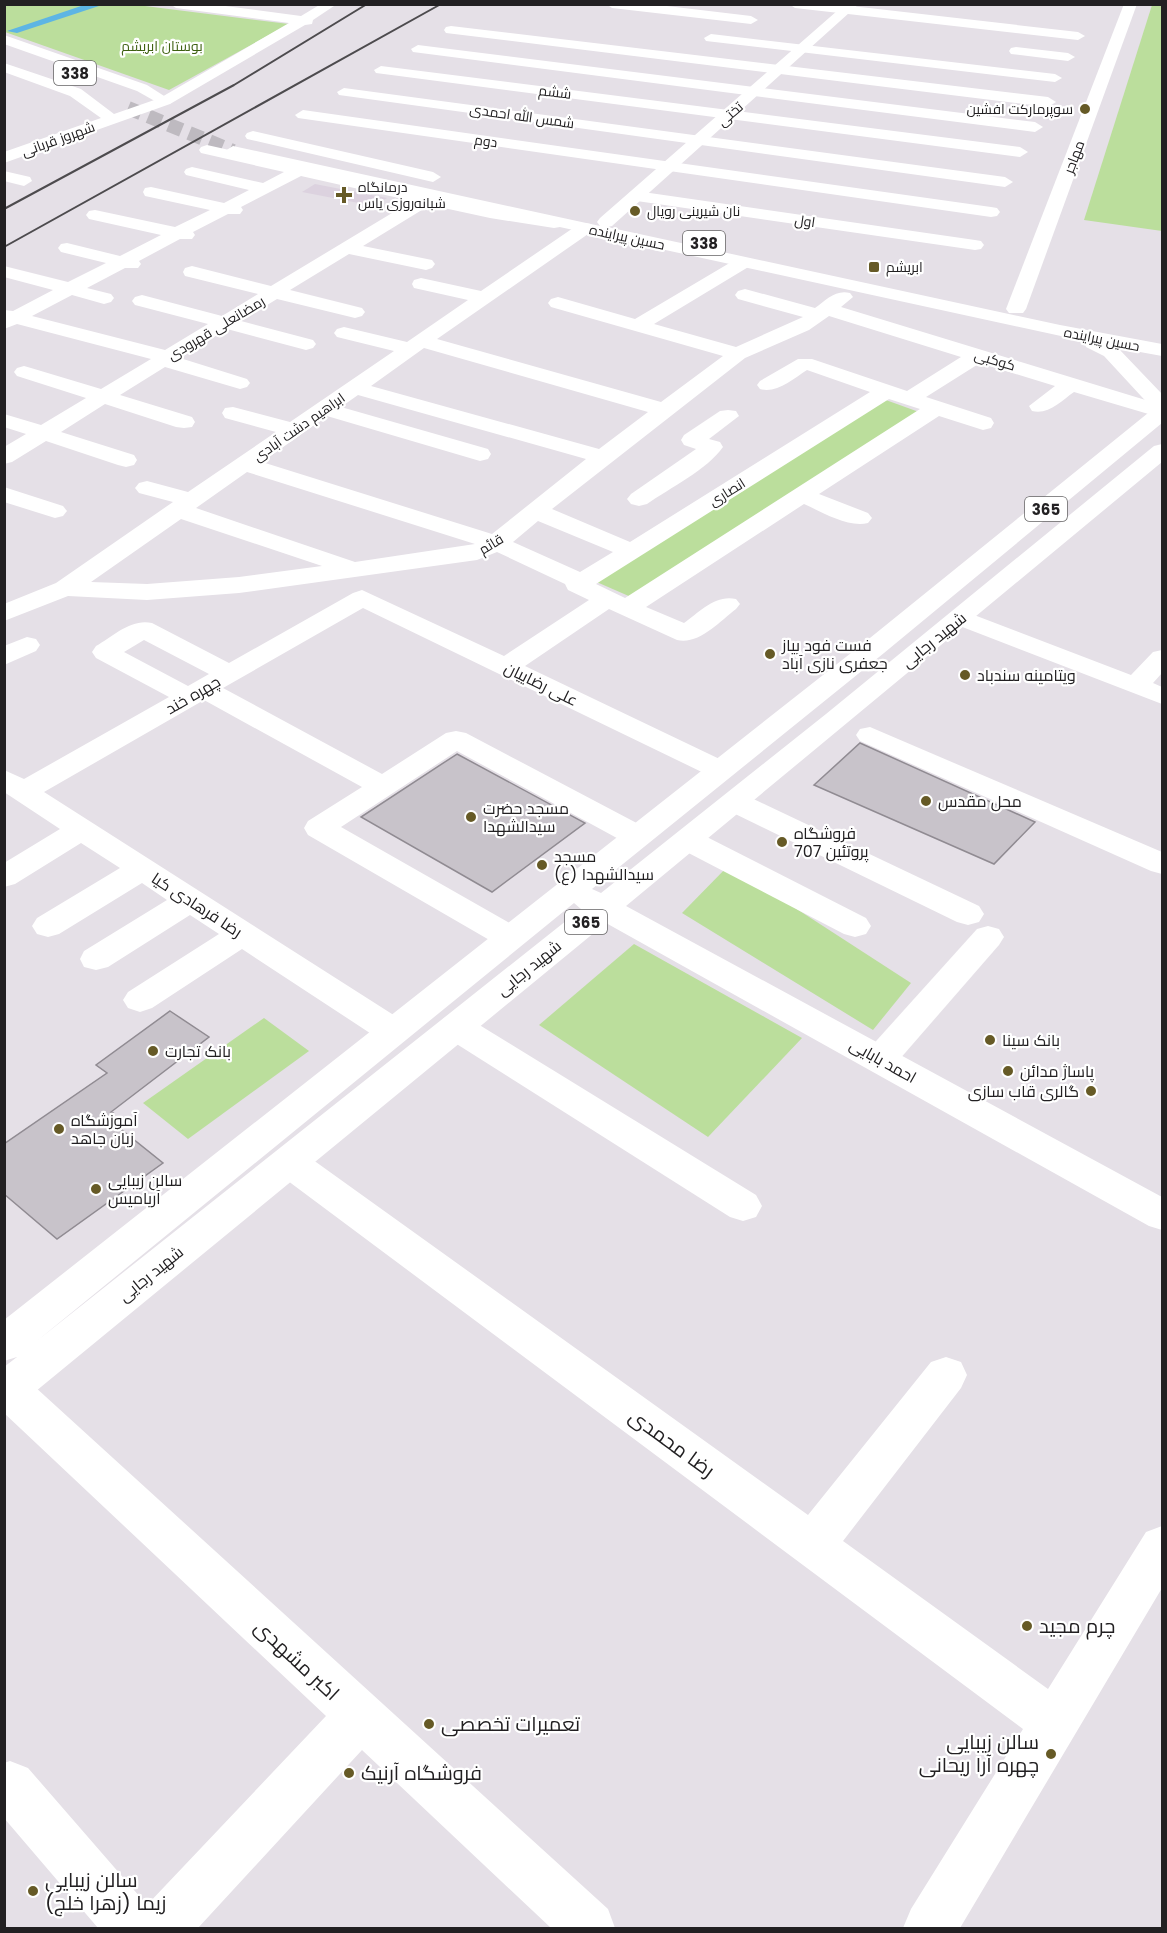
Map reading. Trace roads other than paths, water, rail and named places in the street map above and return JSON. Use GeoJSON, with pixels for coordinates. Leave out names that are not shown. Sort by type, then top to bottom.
{"type":"FeatureCollection","features":[{"type":"Feature","properties":{"kind":"street"},"geometry":{"type":"LineString","coordinates":[[176,4],[307,21]]}},
{"type":"Feature","properties":{"kind":"street"},"geometry":{"type":"LineString","coordinates":[[224,10],[237,4]]}},
{"type":"Feature","properties":{"kind":"street","name":"شهروز قربانی"},"geometry":{"type":"LineString","coordinates":[[4,158],[165,101],[307,21],[331,4]]}},
{"type":"Feature","properties":{"kind":"street"},"geometry":{"type":"LineString","coordinates":[[612,4],[766,22]]}},
{"type":"Feature","properties":{"kind":"street"},"geometry":{"type":"LineString","coordinates":[[795,4],[850,7],[1078,36]]}},
{"type":"Feature","properties":{"kind":"street","name":"مهاجر"},"geometry":{"type":"LineString","coordinates":[[1016,309],[1131,4]]}},
{"type":"Feature","properties":{"kind":"street","name":"تختی"},"geometry":{"type":"LineString","coordinates":[[591,220],[636,196],[850,7]]}},
{"type":"Feature","properties":{"kind":"street"},"geometry":{"type":"LineString","coordinates":[[802,26],[849,32]]}},
{"type":"Feature","properties":{"kind":"street"},"geometry":{"type":"LineString","coordinates":[[451,30],[1048,102]]}},
{"type":"Feature","properties":{"kind":"street"},"geometry":{"type":"LineString","coordinates":[[696,36],[1055,78]]}},
{"type":"Feature","properties":{"kind":"street"},"geometry":{"type":"LineString","coordinates":[[4,39],[142,88],[165,101]]}},
{"type":"Feature","properties":{"kind":"street","name":"338"},"geometry":{"type":"LineString","coordinates":[[4,48],[114,88],[125,102],[4,56]]}},
{"type":"Feature","properties":{"kind":"street"},"geometry":{"type":"LineString","coordinates":[[418,49],[1035,127]]}},
{"type":"Feature","properties":{"kind":"street"},"geometry":{"type":"LineString","coordinates":[[998,49],[1068,57]]}},
{"type":"Feature","properties":{"kind":"street"},"geometry":{"type":"LineString","coordinates":[[4,67],[68,88],[99,105],[111,119]]}},
{"type":"Feature","properties":{"kind":"street","name":"ششم"},"geometry":{"type":"LineString","coordinates":[[381,70],[1020,152]]}},
{"type":"Feature","properties":{"kind":"street"},"geometry":{"type":"LineString","coordinates":[[14,86],[41,79]]}},
{"type":"Feature","properties":{"kind":"street","name":"شمس الله احمدی"},"geometry":{"type":"LineString","coordinates":[[344,92],[1005,182]]}},
{"type":"Feature","properties":{"kind":"street","name":"دوم"},"geometry":{"type":"LineString","coordinates":[[303,116],[991,212]]}},
{"type":"Feature","properties":{"kind":"street"},"geometry":{"type":"LineString","coordinates":[[245,144],[262,131],[263,120]]}},
{"type":"Feature","properties":{"kind":"street"},"geometry":{"type":"LineString","coordinates":[[444,179],[245,144],[207,150],[490,213],[591,220]]}},
{"type":"Feature","properties":{"kind":"street","name":"حسین پیراینده"},"geometry":{"type":"LineString","coordinates":[[245,144],[591,220],[1134,334]]}},
{"type":"Feature","properties":{"kind":"street"},"geometry":{"type":"LineString","coordinates":[[8,318],[70,289],[298,171]]}},
{"type":"Feature","properties":{"kind":"street"},"geometry":{"type":"LineString","coordinates":[[192,172],[266,188]]}},
{"type":"Feature","properties":{"kind":"street"},"geometry":{"type":"LineString","coordinates":[[4,176],[24,181]]}},
{"type":"Feature","properties":{"kind":"street"},"geometry":{"type":"LineString","coordinates":[[151,192],[255,215]]}},
{"type":"Feature","properties":{"kind":"street","name":"اول"},"geometry":{"type":"LineString","coordinates":[[636,196],[975,245]]}},
{"type":"Feature","properties":{"kind":"street","name":"رمضانعلی قهرودی"},"geometry":{"type":"LineString","coordinates":[[4,457],[428,199]]}},
{"type":"Feature","properties":{"kind":"street"},"geometry":{"type":"LineString","coordinates":[[94,215],[200,238]]}},
{"type":"Feature","properties":{"kind":"street","name":"حسین پیراینده"},"geometry":{"type":"LineString","coordinates":[[591,220],[744,262],[1060,331],[1134,334]]}},
{"type":"Feature","properties":{"kind":"street","name":"ابراهیم دشت آبادی"},"geometry":{"type":"LineString","coordinates":[[4,613],[65,588],[486,298],[591,220]]}},
{"type":"Feature","properties":{"kind":"street"},"geometry":{"type":"LineString","coordinates":[[373,232],[396,237]]}},
{"type":"Feature","properties":{"kind":"street"},"geometry":{"type":"LineString","coordinates":[[67,248],[154,269]]}},
{"type":"Feature","properties":{"kind":"street"},"geometry":{"type":"LineString","coordinates":[[346,248],[426,264]]}},
{"type":"Feature","properties":{"kind":"street"},"geometry":{"type":"LineString","coordinates":[[639,325],[744,262]]}},
{"type":"Feature","properties":{"kind":"street"},"geometry":{"type":"LineString","coordinates":[[4,271],[104,298]]}},
{"type":"Feature","properties":{"kind":"street"},"geometry":{"type":"LineString","coordinates":[[192,272],[355,312]]}},
{"type":"Feature","properties":{"kind":"street"},"geometry":{"type":"LineString","coordinates":[[420,284],[486,298]]}},
{"type":"Feature","properties":{"kind":"street","name":"کوکبی"},"geometry":{"type":"LineString","coordinates":[[745,295],[830,307],[1162,412]]}},
{"type":"Feature","properties":{"kind":"street"},"geometry":{"type":"LineString","coordinates":[[142,302],[306,344]]}},
{"type":"Feature","properties":{"kind":"street"},"geometry":{"type":"LineString","coordinates":[[558,303],[738,354]]}},
{"type":"Feature","properties":{"kind":"street","name":"قائم"},"geometry":{"type":"LineString","coordinates":[[65,588],[147,592],[239,585],[477,553],[496,543],[603,457],[738,354],[802,326],[830,307]]}},
{"type":"Feature","properties":{"kind":"street"},"geometry":{"type":"LineString","coordinates":[[8,318],[165,359],[240,383]]}},
{"type":"Feature","properties":{"kind":"street"},"geometry":{"type":"LineString","coordinates":[[1060,331],[1111,352],[1162,406]]}},
{"type":"Feature","properties":{"kind":"street"},"geometry":{"type":"LineString","coordinates":[[344,333],[418,345],[665,410]]}},
{"type":"Feature","properties":{"kind":"street"},"geometry":{"type":"LineString","coordinates":[[1134,334],[1162,333]]}},
{"type":"Feature","properties":{"kind":"street"},"geometry":{"type":"LineString","coordinates":[[1134,334],[1162,348]]}},
{"type":"Feature","properties":{"kind":"street","name":"انصاری"},"geometry":{"type":"LineString","coordinates":[[582,582],[749,478],[898,395],[978,355]]}},
{"type":"Feature","properties":{"kind":"street"},"geometry":{"type":"LineString","coordinates":[[767,385],[805,363],[983,423]]}},
{"type":"Feature","properties":{"kind":"street"},"geometry":{"type":"LineString","coordinates":[[24,372],[184,422]]}},
{"type":"Feature","properties":{"kind":"street"},"geometry":{"type":"LineString","coordinates":[[1040,406],[1071,384]]}},
{"type":"Feature","properties":{"kind":"street"},"geometry":{"type":"LineString","coordinates":[[356,388],[603,457]]}},
{"type":"Feature","properties":{"kind":"street"},"geometry":{"type":"LineString","coordinates":[[506,667],[804,496],[937,408]]}},
{"type":"Feature","properties":{"kind":"street"},"geometry":{"type":"LineString","coordinates":[[325,409],[480,454]]}},
{"type":"Feature","properties":{"kind":"street","name":"شهید رجایی"},"geometry":{"type":"LineString","coordinates":[[4,1344],[391,1030],[928,606],[1162,412]]}},
{"type":"Feature","properties":{"kind":"street"},"geometry":{"type":"LineString","coordinates":[[233,413],[295,429]]}},
{"type":"Feature","properties":{"kind":"street"},"geometry":{"type":"LineString","coordinates":[[639,499],[698,460],[712,447],[692,440],[728,416]]}},
{"type":"Feature","properties":{"kind":"street"},"geometry":{"type":"LineString","coordinates":[[4,420],[126,460]]}},
{"type":"Feature","properties":{"kind":"street","name":"شهید رجایی"},"geometry":{"type":"LineString","coordinates":[[6,1389],[735,802],[1162,451]]}},
{"type":"Feature","properties":{"kind":"street"},"geometry":{"type":"LineString","coordinates":[[698,460],[749,478]]}},
{"type":"Feature","properties":{"kind":"street"},"geometry":{"type":"LineString","coordinates":[[245,464],[496,543],[582,582]]}},
{"type":"Feature","properties":{"kind":"street"},"geometry":{"type":"LineString","coordinates":[[147,488],[185,505],[353,569]]}},
{"type":"Feature","properties":{"kind":"street"},"geometry":{"type":"LineString","coordinates":[[4,494],[55,511]]}},
{"type":"Feature","properties":{"kind":"street"},"geometry":{"type":"LineString","coordinates":[[804,496],[860,518]]}},
{"type":"Feature","properties":{"kind":"street"},"geometry":{"type":"LineString","coordinates":[[536,511],[632,551]]}},
{"type":"Feature","properties":{"kind":"street"},"geometry":{"type":"LineString","coordinates":[[582,582],[577,585],[686,634],[728,604]]}},
{"type":"Feature","properties":{"kind":"street","name":"علی رضاییان"},"geometry":{"type":"LineString","coordinates":[[362,598],[720,770]]}},
{"type":"Feature","properties":{"kind":"street","name":"چهره خند"},"geometry":{"type":"LineString","coordinates":[[12,786],[196,693],[362,598]]}},
{"type":"Feature","properties":{"kind":"street"},"geometry":{"type":"LineString","coordinates":[[928,606],[1162,696]]}},
{"type":"Feature","properties":{"kind":"street"},"geometry":{"type":"LineString","coordinates":[[230,674],[143,628],[105,652],[196,693],[383,786]]}},
{"type":"Feature","properties":{"kind":"street"},"geometry":{"type":"LineString","coordinates":[[1136,685],[1162,658]]}},
{"type":"Feature","properties":{"kind":"street"},"geometry":{"type":"LineString","coordinates":[[870,735],[1162,864]]}},
{"type":"Feature","properties":{"kind":"street"},"geometry":{"type":"LineString","coordinates":[[509,937],[319,828],[456,739],[638,836]]}},
{"type":"Feature","properties":{"kind":"street","name":"رضا فرهادی کیا"},"geometry":{"type":"LineString","coordinates":[[12,786],[391,1030]]}},
{"type":"Feature","properties":{"kind":"street"},"geometry":{"type":"LineString","coordinates":[[735,802],[978,926],[880,1059]]}},
{"type":"Feature","properties":{"kind":"street"},"geometry":{"type":"LineString","coordinates":[[4,877],[81,830]]}},
{"type":"Feature","properties":{"kind":"street"},"geometry":{"type":"LineString","coordinates":[[688,840],[855,926]]}},
{"type":"Feature","properties":{"kind":"street"},"geometry":{"type":"LineString","coordinates":[[48,926],[142,869]]}},
{"type":"Feature","properties":{"kind":"street","name":"احمد بابایی"},"geometry":{"type":"LineString","coordinates":[[570,889],[1162,1215]]}},
{"type":"Feature","properties":{"kind":"street"},"geometry":{"type":"LineString","coordinates":[[96,959],[190,900]]}},
{"type":"Feature","properties":{"kind":"street"},"geometry":{"type":"LineString","coordinates":[[140,1000],[242,934]]}},
{"type":"Feature","properties":{"kind":"street"},"geometry":{"type":"LineString","coordinates":[[456,1027],[743,1206]]}},
{"type":"Feature","properties":{"kind":"street","name":"رضا محمدی"},"geometry":{"type":"LineString","coordinates":[[289,1162],[1055,1723]]}},
{"type":"Feature","properties":{"kind":"street"},"geometry":{"type":"LineString","coordinates":[[812,1545],[946,1375]]}},
{"type":"Feature","properties":{"kind":"street","name":"اکبر مشهدی"},"geometry":{"type":"LineString","coordinates":[[6,1389],[589,1929]]}},
{"type":"Feature","properties":{"kind":"street"},"geometry":{"type":"LineString","coordinates":[[930,1929],[1162,1547]]}},
{"type":"Feature","properties":{"kind":"street"},"geometry":{"type":"LineString","coordinates":[[162,1929],[359,1717]]}},
{"type":"Feature","properties":{"kind":"street"},"geometry":{"type":"LineString","coordinates":[[10,1786],[132,1929]]}},
{"type":"Feature","properties":{"kind":"water"},"geometry":{"type":"Polygon","coordinates":[[[87,4],[102,5],[17,33],[7,31],[87,4]]]}},
{"type":"Feature","properties":{"kind":"tunnel"},"geometry":{"type":"LineString","coordinates":[[128,108],[233,151]]}},
{"type":"Feature","properties":{"kind":"railway"},"geometry":{"type":"LineString","coordinates":[[4,209],[234,85],[367,4]]}},
{"type":"Feature","properties":{"kind":"railway"},"geometry":{"type":"LineString","coordinates":[[4,247],[441,4]]}},
{"type":"Feature","properties":{"kind":"place","name":"سوپرمارکت افشین"},"geometry":{"type":"Point","coordinates":[1085,109]}},
{"type":"Feature","properties":{"kind":"place","name":"درمانگاه شبانه‌روزی یاس"},"geometry":{"type":"Point","coordinates":[344,195]}},
{"type":"Feature","properties":{"kind":"place","name":"نان شیرینی رویال"},"geometry":{"type":"Point","coordinates":[635,211]}},
{"type":"Feature","properties":{"kind":"place","name":"ابریشم"},"geometry":{"type":"Point","coordinates":[874,267]}},
{"type":"Feature","properties":{"kind":"place","name":"فست فود پیاز جعفری نازی آباد"},"geometry":{"type":"Point","coordinates":[770,654]}},
{"type":"Feature","properties":{"kind":"place","name":"ویتامینه سندباد"},"geometry":{"type":"Point","coordinates":[965,675]}},
{"type":"Feature","properties":{"kind":"place","name":"محل مقدس"},"geometry":{"type":"Point","coordinates":[926,801]}},
{"type":"Feature","properties":{"kind":"place","name":"مسجد حضرت سیدالشهدا"},"geometry":{"type":"Point","coordinates":[471,817]}},
{"type":"Feature","properties":{"kind":"place","name":"فروشگاه پروتئین 707"},"geometry":{"type":"Point","coordinates":[782,842]}},
{"type":"Feature","properties":{"kind":"place","name":"مسجد سیدالشهدا (ع)"},"geometry":{"type":"Point","coordinates":[542,865]}},
{"type":"Feature","properties":{"kind":"place","name":"بانک سینا"},"geometry":{"type":"Point","coordinates":[990,1040]}},
{"type":"Feature","properties":{"kind":"place","name":"بانک تجارت"},"geometry":{"type":"Point","coordinates":[153,1051]}},
{"type":"Feature","properties":{"kind":"place","name":"پاساژ مدائن"},"geometry":{"type":"Point","coordinates":[1008,1071]}},
{"type":"Feature","properties":{"kind":"place","name":"گالری قاب سازی"},"geometry":{"type":"Point","coordinates":[1091,1091]}},
{"type":"Feature","properties":{"kind":"place","name":"آموزشگاه زبان جاهد"},"geometry":{"type":"Point","coordinates":[59,1129]}},
{"type":"Feature","properties":{"kind":"place","name":"سالن زیبایی آریامیس"},"geometry":{"type":"Point","coordinates":[96,1189]}},
{"type":"Feature","properties":{"kind":"place","name":"چرم مجید"},"geometry":{"type":"Point","coordinates":[1027,1626]}},
{"type":"Feature","properties":{"kind":"place","name":"تعمیرات تخصصی"},"geometry":{"type":"Point","coordinates":[429,1724]}},
{"type":"Feature","properties":{"kind":"place","name":"سالن زیبایی چهره آرا ریحانی"},"geometry":{"type":"Point","coordinates":[1051,1754]}},
{"type":"Feature","properties":{"kind":"place","name":"فروشگاه آرنیک"},"geometry":{"type":"Point","coordinates":[349,1773]}},
{"type":"Feature","properties":{"kind":"place","name":"سالن زیبایی زیما (زهرا خلج)"},"geometry":{"type":"Point","coordinates":[33,1891]}},
{"type":"Feature","properties":{"kind":"park label","name":"بوستان ابریشم"},"geometry":{"type":"Point","coordinates":[162,46]}}]}
